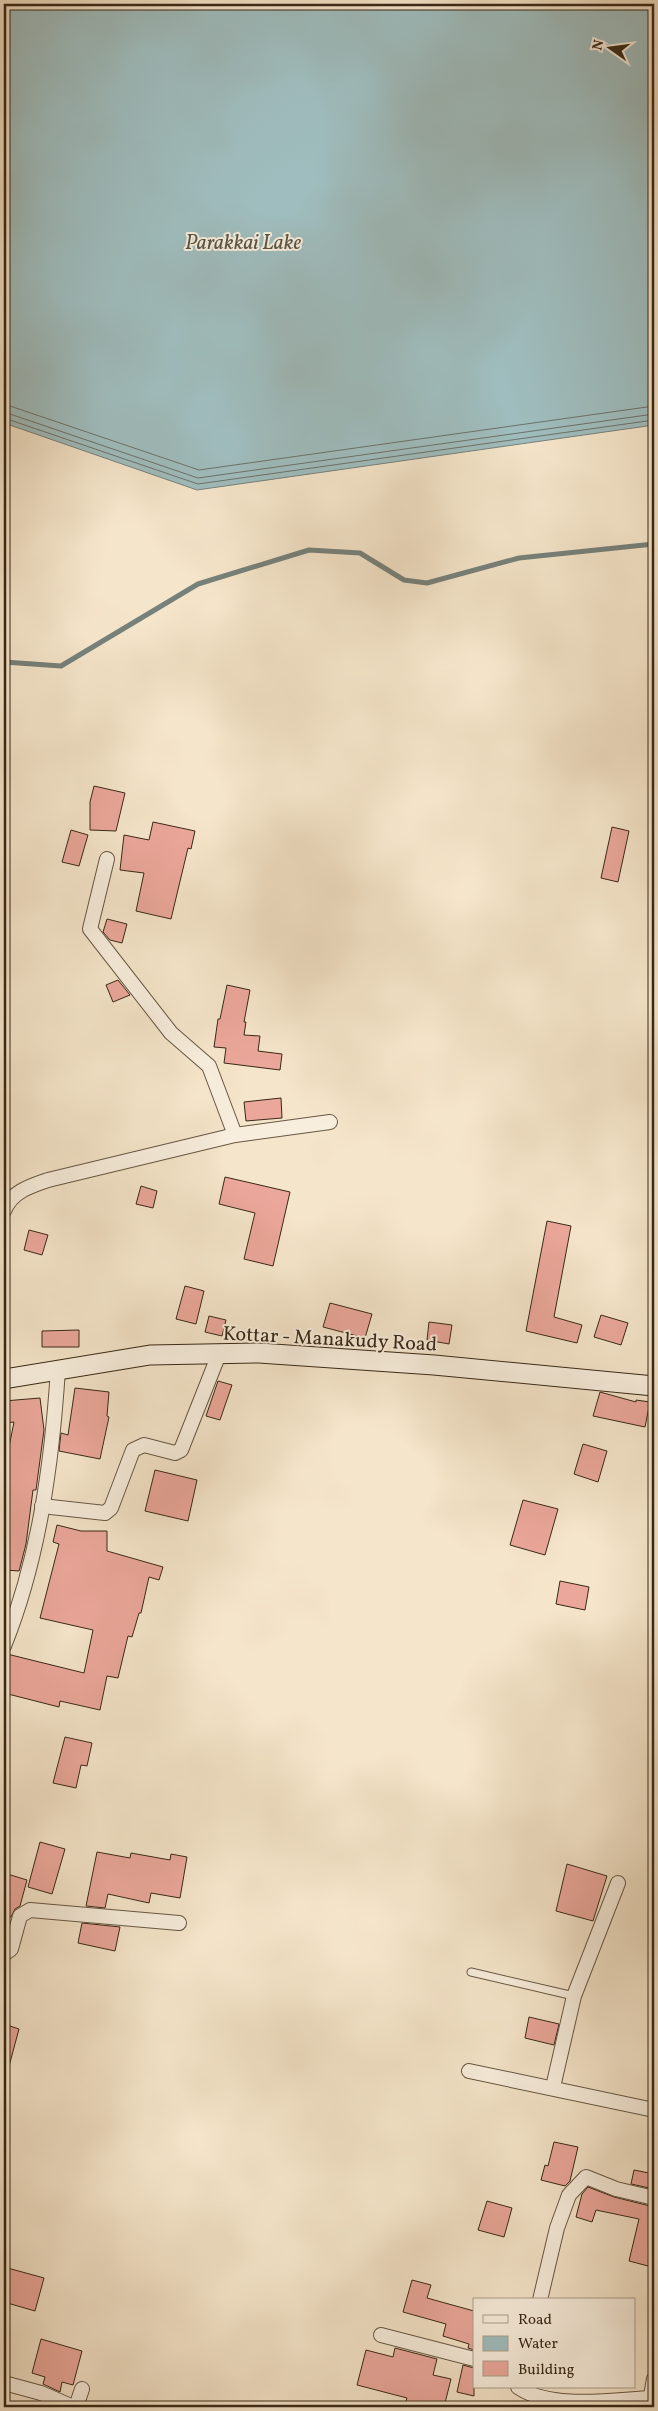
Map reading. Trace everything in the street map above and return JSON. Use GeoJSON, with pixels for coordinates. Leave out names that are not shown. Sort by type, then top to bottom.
{"type":"FeatureCollection","features":[{"type":"Feature","properties":{"kind":"main road","name":"Kottar - Manakudy Road"},"geometry":{"type":"LineString","coordinates":[[4,1379],[150,1355],[259,1353],[434,1365],[654,1386]]}},
{"type":"Feature","properties":{"kind":"street"},"geometry":{"type":"LineString","coordinates":[[107,859],[90,929],[171,1032],[209,1066],[234,1135]]}},
{"type":"Feature","properties":{"kind":"street"},"geometry":{"type":"LineString","coordinates":[[4,1211],[12,1197],[29,1186],[48,1180],[234,1135],[330,1122]]}},
{"type":"Feature","properties":{"kind":"street"},"geometry":{"type":"LineString","coordinates":[[42,1506],[105,1513],[111,1508],[133,1450],[144,1445],[175,1453],[181,1450],[219,1354]]}},
{"type":"Feature","properties":{"kind":"street"},"geometry":{"type":"LineString","coordinates":[[4,1646],[8,1621],[26,1581],[42,1506],[54,1430],[58,1370]]}},
{"type":"Feature","properties":{"kind":"street"},"geometry":{"type":"LineString","coordinates":[[553,2088],[574,1996],[618,1883]]}},
{"type":"Feature","properties":{"kind":"street"},"geometry":{"type":"LineString","coordinates":[[4,1954],[10,1949],[20,1916],[30,1910],[179,1923]]}},
{"type":"Feature","properties":{"kind":"street"},"geometry":{"type":"LineString","coordinates":[[469,2071],[654,2110]]}},
{"type":"Feature","properties":{"kind":"street"},"geometry":{"type":"LineString","coordinates":[[540,2298],[557,2228],[569,2195],[586,2177],[616,2189],[654,2198]]}},
{"type":"Feature","properties":{"kind":"street"},"geometry":{"type":"LineString","coordinates":[[381,2335],[473,2359]]}},
{"type":"Feature","properties":{"kind":"street"},"geometry":{"type":"LineString","coordinates":[[519,2388],[529,2395],[562,2401],[650,2403],[654,2379]]}},
{"type":"Feature","properties":{"kind":"street"},"geometry":{"type":"LineString","coordinates":[[4,2383],[41,2393],[74,2407],[82,2388]]}},
{"type":"Feature","properties":{"kind":"lane"},"geometry":{"type":"LineString","coordinates":[[471,1972],[574,1996]]}},
{"type":"Feature","properties":{"kind":"water","name":"Parakkai Lake"},"geometry":{"type":"Polygon","coordinates":[[[4,4],[654,4],[654,425],[197,490],[4,423],[4,4]]]}},
{"type":"Feature","properties":{"kind":"building"},"geometry":{"type":"Polygon","coordinates":[[[94,786],[125,793],[116,831],[90,830],[90,802],[94,786]]]}},
{"type":"Feature","properties":{"kind":"building"},"geometry":{"type":"Polygon","coordinates":[[[153,822],[195,831],[191,849],[188,848],[171,919],[136,911],[144,873],[120,870],[124,835],[149,840],[153,822]]]}},
{"type":"Feature","properties":{"kind":"building"},"geometry":{"type":"Polygon","coordinates":[[[612,827],[629,831],[618,882],[601,878],[612,827]]]}},
{"type":"Feature","properties":{"kind":"building"},"geometry":{"type":"Polygon","coordinates":[[[71,830],[88,835],[79,866],[62,862],[71,830]]]}},
{"type":"Feature","properties":{"kind":"building"},"geometry":{"type":"Polygon","coordinates":[[[107,919],[127,924],[122,943],[110,940],[103,932],[107,919]]]}},
{"type":"Feature","properties":{"kind":"building"},"geometry":{"type":"Polygon","coordinates":[[[118,980],[130,995],[113,1002],[106,985],[118,980]]]}},
{"type":"Feature","properties":{"kind":"building"},"geometry":{"type":"Polygon","coordinates":[[[227,985],[250,990],[244,1022],[246,1022],[244,1035],[260,1036],[258,1051],[282,1054],[280,1070],[224,1063],[226,1048],[214,1047],[218,1019],[220,1019],[227,985]]]}},
{"type":"Feature","properties":{"kind":"building"},"geometry":{"type":"Polygon","coordinates":[[[281,1098],[282,1118],[246,1121],[244,1102],[281,1098]]]}},
{"type":"Feature","properties":{"kind":"building"},"geometry":{"type":"Polygon","coordinates":[[[225,1177],[290,1192],[273,1266],[244,1259],[255,1213],[219,1204],[225,1177]]]}},
{"type":"Feature","properties":{"kind":"building"},"geometry":{"type":"Polygon","coordinates":[[[141,1186],[157,1191],[153,1208],[136,1204],[141,1186]]]}},
{"type":"Feature","properties":{"kind":"building"},"geometry":{"type":"Polygon","coordinates":[[[547,1221],[571,1226],[554,1317],[582,1325],[577,1343],[526,1331],[547,1221]]]}},
{"type":"Feature","properties":{"kind":"building"},"geometry":{"type":"Polygon","coordinates":[[[29,1230],[48,1235],[42,1255],[24,1250],[29,1230]]]}},
{"type":"Feature","properties":{"kind":"building"},"geometry":{"type":"Polygon","coordinates":[[[185,1286],[204,1291],[196,1324],[176,1319],[185,1286]]]}},
{"type":"Feature","properties":{"kind":"building"},"geometry":{"type":"Polygon","coordinates":[[[330,1303],[372,1314],[365,1338],[323,1327],[330,1303]]]}},
{"type":"Feature","properties":{"kind":"building"},"geometry":{"type":"Polygon","coordinates":[[[601,1315],[628,1323],[621,1345],[594,1337],[601,1315]]]}},
{"type":"Feature","properties":{"kind":"building"},"geometry":{"type":"Polygon","coordinates":[[[209,1316],[226,1320],[222,1336],[205,1332],[209,1316]]]}},
{"type":"Feature","properties":{"kind":"building"},"geometry":{"type":"Polygon","coordinates":[[[429,1322],[452,1325],[449,1344],[427,1340],[429,1322]]]}},
{"type":"Feature","properties":{"kind":"building"},"geometry":{"type":"Polygon","coordinates":[[[79,1330],[79,1347],[42,1347],[42,1331],[79,1330]]]}},
{"type":"Feature","properties":{"kind":"building"},"geometry":{"type":"Polygon","coordinates":[[[218,1381],[232,1385],[220,1420],[206,1416],[218,1381]]]}},
{"type":"Feature","properties":{"kind":"building"},"geometry":{"type":"Polygon","coordinates":[[[75,1388],[109,1392],[107,1416],[109,1417],[100,1459],[59,1451],[61,1433],[68,1435],[75,1388]]]}},
{"type":"Feature","properties":{"kind":"building"},"geometry":{"type":"Polygon","coordinates":[[[600,1392],[636,1402],[636,1400],[650,1402],[645,1427],[593,1416],[600,1392]]]}},
{"type":"Feature","properties":{"kind":"building"},"geometry":{"type":"Polygon","coordinates":[[[40,1398],[44,1430],[36,1490],[33,1490],[26,1544],[19,1571],[6,1570],[8,1560],[4,1560],[4,1457],[7,1457],[14,1422],[6,1423],[4,1401],[40,1398]]]}},
{"type":"Feature","properties":{"kind":"building"},"geometry":{"type":"Polygon","coordinates":[[[583,1444],[607,1451],[598,1482],[574,1474],[583,1444]]]}},
{"type":"Feature","properties":{"kind":"building"},"geometry":{"type":"Polygon","coordinates":[[[155,1470],[197,1480],[188,1521],[145,1511],[155,1470]]]}},
{"type":"Feature","properties":{"kind":"building"},"geometry":{"type":"Polygon","coordinates":[[[523,1500],[558,1509],[545,1555],[510,1545],[523,1500]]]}},
{"type":"Feature","properties":{"kind":"building"},"geometry":{"type":"Polygon","coordinates":[[[57,1525],[81,1531],[107,1531],[107,1551],[163,1567],[159,1580],[149,1577],[141,1613],[139,1613],[132,1637],[128,1636],[118,1678],[107,1676],[100,1710],[60,1701],[59,1707],[4,1693],[4,1669],[7,1654],[84,1673],[93,1630],[40,1618],[59,1544],[53,1542],[57,1525]]]}},
{"type":"Feature","properties":{"kind":"building"},"geometry":{"type":"Polygon","coordinates":[[[560,1581],[589,1587],[585,1610],[556,1604],[560,1581]]]}},
{"type":"Feature","properties":{"kind":"building"},"geometry":{"type":"Polygon","coordinates":[[[65,1737],[92,1743],[87,1766],[81,1765],[76,1788],[53,1783],[65,1737]]]}},
{"type":"Feature","properties":{"kind":"building"},"geometry":{"type":"Polygon","coordinates":[[[40,1842],[65,1849],[52,1894],[28,1887],[40,1842]]]}},
{"type":"Feature","properties":{"kind":"building"},"geometry":{"type":"Polygon","coordinates":[[[97,1852],[130,1858],[131,1853],[170,1860],[171,1854],[187,1857],[180,1898],[151,1893],[149,1903],[108,1894],[105,1908],[86,1906],[97,1852]]]}},
{"type":"Feature","properties":{"kind":"building"},"geometry":{"type":"Polygon","coordinates":[[[567,1864],[607,1876],[593,1921],[556,1911],[567,1864]]]}},
{"type":"Feature","properties":{"kind":"building"},"geometry":{"type":"Polygon","coordinates":[[[4,1873],[27,1880],[20,1906],[15,1909],[11,1917],[4,1915],[4,1873]]]}},
{"type":"Feature","properties":{"kind":"building"},"geometry":{"type":"Polygon","coordinates":[[[82,1923],[120,1927],[115,1951],[78,1943],[82,1923]]]}},
{"type":"Feature","properties":{"kind":"building"},"geometry":{"type":"Polygon","coordinates":[[[529,2017],[559,2024],[554,2045],[525,2038],[529,2017]]]}},
{"type":"Feature","properties":{"kind":"building"},"geometry":{"type":"Polygon","coordinates":[[[4,2024],[19,2029],[8,2070],[4,2069],[4,2024]]]}},
{"type":"Feature","properties":{"kind":"building"},"geometry":{"type":"Polygon","coordinates":[[[554,2142],[578,2147],[570,2181],[565,2186],[541,2180],[545,2165],[548,2166],[554,2142]]]}},
{"type":"Feature","properties":{"kind":"building"},"geometry":{"type":"Polygon","coordinates":[[[634,2170],[654,2174],[654,2189],[631,2184],[634,2170]]]}},
{"type":"Feature","properties":{"kind":"building"},"geometry":{"type":"Polygon","coordinates":[[[588,2187],[614,2197],[654,2207],[654,2257],[652,2267],[629,2261],[639,2219],[596,2210],[592,2222],[576,2217],[582,2194],[588,2187]]]}},
{"type":"Feature","properties":{"kind":"building"},"geometry":{"type":"Polygon","coordinates":[[[487,2201],[512,2208],[504,2237],[478,2230],[487,2201]]]}},
{"type":"Feature","properties":{"kind":"building"},"geometry":{"type":"Polygon","coordinates":[[[4,2267],[44,2278],[35,2311],[4,2302],[4,2267]]]}},
{"type":"Feature","properties":{"kind":"building"},"geometry":{"type":"Polygon","coordinates":[[[412,2280],[431,2285],[427,2298],[473,2311],[473,2350],[468,2348],[469,2344],[443,2336],[446,2324],[403,2312],[412,2280]]]}},
{"type":"Feature","properties":{"kind":"building"},"geometry":{"type":"Polygon","coordinates":[[[41,2339],[82,2351],[73,2385],[62,2382],[60,2392],[43,2384],[45,2377],[32,2373],[41,2339]]]}},
{"type":"Feature","properties":{"kind":"building"},"geometry":{"type":"Polygon","coordinates":[[[395,2348],[437,2359],[433,2375],[451,2379],[444,2407],[423,2402],[421,2407],[404,2407],[407,2398],[357,2385],[366,2350],[393,2357],[395,2348]]]}},
{"type":"Feature","properties":{"kind":"building"},"geometry":{"type":"Polygon","coordinates":[[[463,2365],[473,2368],[474,2396],[457,2392],[463,2365]]]}},
{"type":"Feature","properties":{"kind":"waterway"},"geometry":{"type":"LineString","coordinates":[[4,662],[61,666],[198,584],[309,550],[360,553],[404,580],[427,583],[519,558],[654,544]]}}]}
